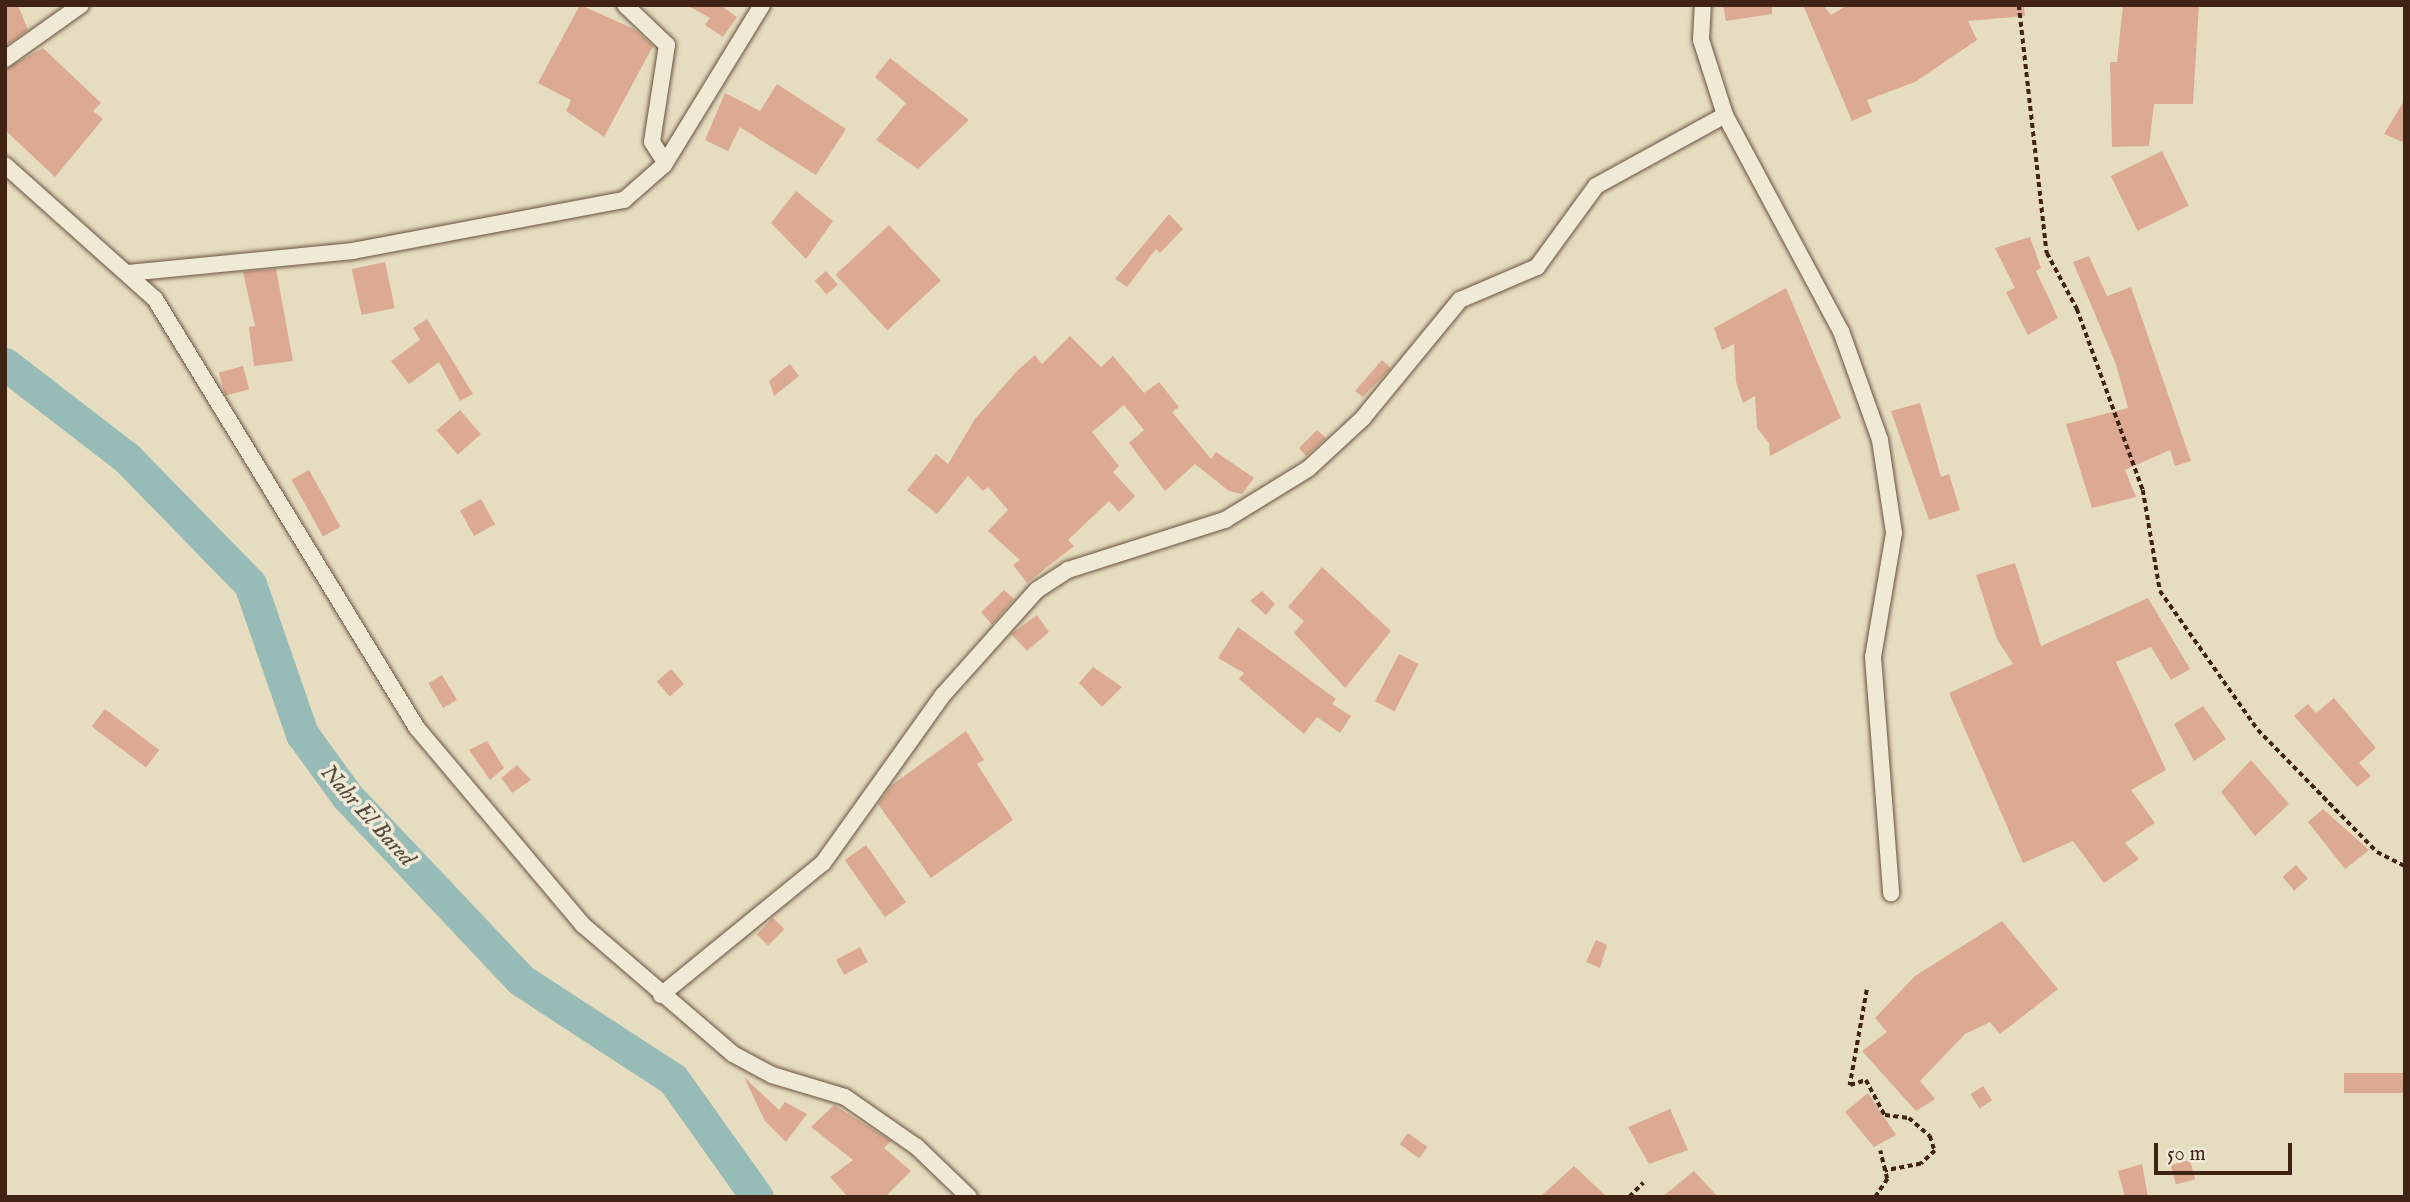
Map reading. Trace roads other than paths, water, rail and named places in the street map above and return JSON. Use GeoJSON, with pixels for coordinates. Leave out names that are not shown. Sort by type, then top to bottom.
{"type":"FeatureCollection","features":[{"type":"Feature","properties":{"kind":"street"},"geometry":{"type":"LineString","coordinates":[[5,59],[82,5]]}},
{"type":"Feature","properties":{"kind":"street"},"geometry":{"type":"LineString","coordinates":[[625,5],[667,45],[652,142],[665,163]]}},
{"type":"Feature","properties":{"kind":"street"},"geometry":{"type":"LineString","coordinates":[[128,273],[353,251],[624,200],[665,163],[762,5]]}},
{"type":"Feature","properties":{"kind":"street"},"geometry":{"type":"LineString","coordinates":[[1703,5],[1701,40],[1725,115],[1841,331],[1880,440],[1894,533],[1873,657],[1891,893]]}},
{"type":"Feature","properties":{"kind":"street"},"geometry":{"type":"LineString","coordinates":[[661,995],[823,863],[943,695],[1037,590],[1068,570],[1225,520],[1308,469],[1363,418],[1460,300],[1537,267],[1596,186],[1725,115]]}},
{"type":"Feature","properties":{"kind":"street"},"geometry":{"type":"LineString","coordinates":[[5,165],[155,299],[417,728],[583,925],[661,995],[751,1066],[815,1085],[877,1116],[969,1197]]}},
{"type":"Feature","properties":{"kind":"waterway","name":"Nahr El Bared"},"geometry":{"type":"LineString","coordinates":[[5,364],[127,458],[250,584],[302,734],[347,796],[521,980],[673,1079],[757,1197]]}}]}
